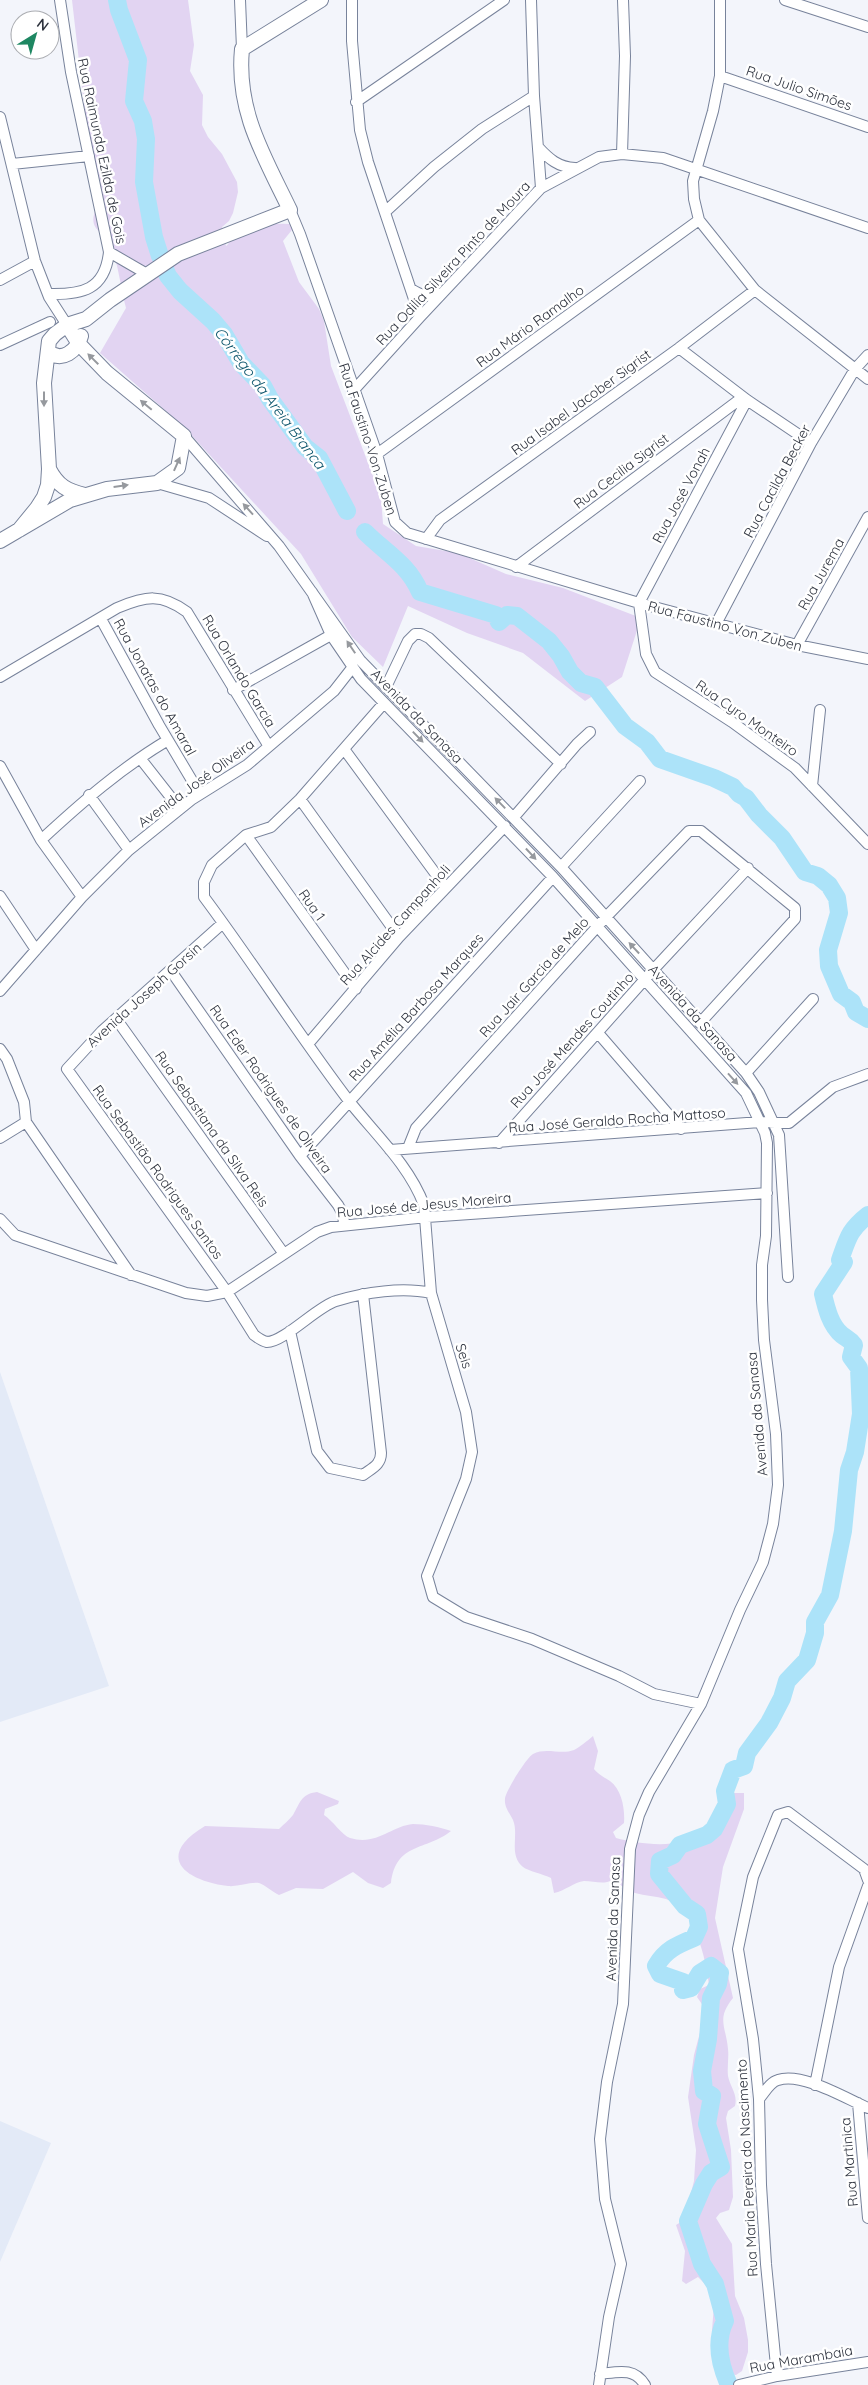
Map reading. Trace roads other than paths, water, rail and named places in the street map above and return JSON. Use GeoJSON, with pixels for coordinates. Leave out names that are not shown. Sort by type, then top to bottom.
{"type":"FeatureCollection","features":[{"type":"Feature","properties":{"kind":"street","name":"Rua Raimunda Ezilda de Gois"},"geometry":{"type":"LineString","coordinates":[[49,296],[71,294],[98,282],[107,268],[109,252],[71,72],[60,0]]}},
{"type":"Feature","properties":{"kind":"street","name":"Rua Faustino Von Zuben"},"geometry":{"type":"LineString","coordinates":[[240,0],[241,86],[246,106],[257,142],[300,234],[377,454],[396,522],[407,533],[639,603],[797,645],[868,659]]}},
{"type":"Feature","properties":{"kind":"street"},"geometry":{"type":"LineString","coordinates":[[242,49],[321,0]]}},
{"type":"Feature","properties":{"kind":"street"},"geometry":{"type":"LineString","coordinates":[[352,0],[352,41],[360,130],[366,154],[420,317]]}},
{"type":"Feature","properties":{"kind":"street"},"geometry":{"type":"LineString","coordinates":[[356,102],[504,0]]}},
{"type":"Feature","properties":{"kind":"street"},"geometry":{"type":"LineString","coordinates":[[530,0],[534,96],[541,188]]}},
{"type":"Feature","properties":{"kind":"street"},"geometry":{"type":"LineString","coordinates":[[622,154],[623,0]]}},
{"type":"Feature","properties":{"kind":"street"},"geometry":{"type":"LineString","coordinates":[[720,0],[720,76],[714,111],[693,180],[694,199],[699,220],[755,290],[868,379]]}},
{"type":"Feature","properties":{"kind":"street"},"geometry":{"type":"LineString","coordinates":[[785,0],[868,27]]}},
{"type":"Feature","properties":{"kind":"street","name":"Rua Julio Simões"},"geometry":{"type":"LineString","coordinates":[[720,76],[868,127]]}},
{"type":"Feature","properties":{"kind":"street"},"geometry":{"type":"LineString","coordinates":[[385,212],[434,167],[482,129],[534,96]]}},
{"type":"Feature","properties":{"kind":"street"},"geometry":{"type":"LineString","coordinates":[[0,117],[35,261],[49,296],[74,333],[79,344],[107,373],[184,436],[280,546],[312,592]]}},
{"type":"Feature","properties":{"kind":"street"},"geometry":{"type":"LineString","coordinates":[[538,147],[551,160],[563,167],[575,168]]}},
{"type":"Feature","properties":{"kind":"street","name":"Rua Odilia Silveira Pinto de Moura"},"geometry":{"type":"LineString","coordinates":[[354,391],[443,292],[541,188],[575,168],[599,157],[622,154],[663,158],[868,228]]}},
{"type":"Feature","properties":{"kind":"street"},"geometry":{"type":"LineString","coordinates":[[12,164],[89,156]]}},
{"type":"Feature","properties":{"kind":"street"},"geometry":{"type":"LineString","coordinates":[[48,346],[60,329],[86,318],[178,254],[290,210]]}},
{"type":"Feature","properties":{"kind":"street","name":"Rua Mário Ramalho"},"geometry":{"type":"LineString","coordinates":[[377,454],[699,220]]}},
{"type":"Feature","properties":{"kind":"street"},"geometry":{"type":"LineString","coordinates":[[109,252],[152,271]]}},
{"type":"Feature","properties":{"kind":"street"},"geometry":{"type":"LineString","coordinates":[[0,280],[35,261]]}},
{"type":"Feature","properties":{"kind":"street"},"geometry":{"type":"LineString","coordinates":[[411,289],[422,296],[432,296],[443,292]]}},
{"type":"Feature","properties":{"kind":"street","name":"Rua Isabel Jacober Sigrist"},"geometry":{"type":"LineString","coordinates":[[426,539],[440,520],[679,348],[755,290]]}},
{"type":"Feature","properties":{"kind":"street"},"geometry":{"type":"LineString","coordinates":[[19,530],[44,497],[49,469],[44,410],[44,384],[50,322],[49,296]]}},
{"type":"Feature","properties":{"kind":"street"},"geometry":{"type":"LineString","coordinates":[[48,346],[52,354],[62,356],[71,353],[79,344],[86,318]]}},
{"type":"Feature","properties":{"kind":"street"},"geometry":{"type":"LineString","coordinates":[[0,344],[50,322]]}},
{"type":"Feature","properties":{"kind":"street"},"geometry":{"type":"LineString","coordinates":[[679,348],[745,399],[811,443]]}},
{"type":"Feature","properties":{"kind":"street","name":"Rua Cacilda Becker"},"geometry":{"type":"LineString","coordinates":[[716,624],[811,443],[855,369],[868,355]]}},
{"type":"Feature","properties":{"kind":"street","name":"Rua Cecilia Sigrist"},"geometry":{"type":"LineString","coordinates":[[516,567],[745,399]]}},
{"type":"Feature","properties":{"kind":"street","name":"Rua José Vonah"},"geometry":{"type":"LineString","coordinates":[[639,603],[745,399]]}},
{"type":"Feature","properties":{"kind":"street"},"geometry":{"type":"LineString","coordinates":[[157,483],[178,468],[184,436]]}},
{"type":"Feature","properties":{"kind":"street"},"geometry":{"type":"LineString","coordinates":[[49,469],[63,489],[86,495]]}},
{"type":"Feature","properties":{"kind":"street"},"geometry":{"type":"LineString","coordinates":[[0,541],[55,507],[86,495],[124,486],[157,483],[194,493],[223,506],[280,546]]}},
{"type":"Feature","properties":{"kind":"street"},"geometry":{"type":"LineString","coordinates":[[223,506],[232,500],[235,494]]}},
{"type":"Feature","properties":{"kind":"street","name":"Rua Jurema"},"geometry":{"type":"LineString","coordinates":[[797,645],[868,516]]}},
{"type":"Feature","properties":{"kind":"street","name":"Avenida da Sanasa"},"geometry":{"type":"LineString","coordinates":[[312,592],[331,635],[352,668],[505,826],[746,1093],[766,1133],[768,1144],[766,1236],[762,1265],[762,1300],[764,1340],[776,1434],[778,1485],[773,1524],[763,1562],[740,1610],[701,1704],[649,1792],[639,1815],[630,1849],[623,2004],[607,2082],[600,2139],[605,2199],[621,2264],[609,2317],[600,2380]]}},
{"type":"Feature","properties":{"kind":"street","name":"Avenida da Sanasa"},"geometry":{"type":"LineString","coordinates":[[312,592],[360,660],[561,867],[746,1073],[760,1092],[774,1121],[781,1149],[788,1277]]}},
{"type":"Feature","properties":{"kind":"street","name":"Rua Orlando Garcia"},"geometry":{"type":"LineString","coordinates":[[0,677],[117,608],[135,601],[152,598],[165,599],[187,612],[268,746]]}},
{"type":"Feature","properties":{"kind":"street","name":"Rua Cyro Monteiro"},"geometry":{"type":"LineString","coordinates":[[639,603],[646,654],[655,672],[770,748],[795,768],[868,844]]}},
{"type":"Feature","properties":{"kind":"street","name":"Rua Jonatas do Amaral"},"geometry":{"type":"LineString","coordinates":[[101,619],[200,794]]}},
{"type":"Feature","properties":{"kind":"street"},"geometry":{"type":"LineString","coordinates":[[386,687],[408,641],[415,634],[421,634],[429,638],[561,764]]}},
{"type":"Feature","properties":{"kind":"street"},"geometry":{"type":"LineString","coordinates":[[233,690],[331,635]]}},
{"type":"Feature","properties":{"kind":"street","name":"Avenida José Oliveira"},"geometry":{"type":"LineString","coordinates":[[0,991],[82,897],[129,850],[200,794],[247,765],[334,691],[352,668]]}},
{"type":"Feature","properties":{"kind":"street"},"geometry":{"type":"LineString","coordinates":[[246,835],[271,827],[300,799],[384,703]]}},
{"type":"Feature","properties":{"kind":"street"},"geometry":{"type":"LineString","coordinates":[[812,786],[820,710]]}},
{"type":"Feature","properties":{"kind":"street"},"geometry":{"type":"LineString","coordinates":[[514,818],[590,732]]}},
{"type":"Feature","properties":{"kind":"street"},"geometry":{"type":"LineString","coordinates":[[41,840],[89,795],[168,740]]}},
{"type":"Feature","properties":{"kind":"street"},"geometry":{"type":"LineString","coordinates":[[344,749],[446,888]]}},
{"type":"Feature","properties":{"kind":"street"},"geometry":{"type":"LineString","coordinates":[[140,758],[180,809]]}},
{"type":"Feature","properties":{"kind":"street"},"geometry":{"type":"LineString","coordinates":[[0,766],[41,840],[82,897]]}},
{"type":"Feature","properties":{"kind":"street"},"geometry":{"type":"LineString","coordinates":[[561,867],[640,780]]}},
{"type":"Feature","properties":{"kind":"street"},"geometry":{"type":"LineString","coordinates":[[89,795],[129,850]]}},
{"type":"Feature","properties":{"kind":"street"},"geometry":{"type":"LineString","coordinates":[[300,799],[399,937]]}},
{"type":"Feature","properties":{"kind":"street","name":"Rua Alcides Campanholi"},"geometry":{"type":"LineString","coordinates":[[308,1044],[399,937],[505,826]]}},
{"type":"Feature","properties":{"kind":"street","name":"Rua Jair Garcia de Melo"},"geometry":{"type":"LineString","coordinates":[[408,1148],[416,1128],[605,918],[689,831],[701,831],[748,868]]}},
{"type":"Feature","properties":{"kind":"street","name":"Seis"},"geometry":{"type":"LineString","coordinates":[[246,835],[212,865],[204,882],[204,897],[308,1044],[420,1192],[427,1217],[431,1293],[466,1412],[472,1452],[468,1470],[427,1576],[433,1597],[466,1617],[532,1639],[619,1676],[654,1694],[701,1704]]}},
{"type":"Feature","properties":{"kind":"street","name":"Rua 1"},"geometry":{"type":"LineString","coordinates":[[246,835],[356,989]]}},
{"type":"Feature","properties":{"kind":"street"},"geometry":{"type":"LineString","coordinates":[[700,1022],[795,919],[794,908],[748,868]]}},
{"type":"Feature","properties":{"kind":"street","name":"Rua José Mendes Coutinho"},"geometry":{"type":"LineString","coordinates":[[499,1143],[644,980],[748,868]]}},
{"type":"Feature","properties":{"kind":"street","name":"Rua Amélia Barbosa Marques"},"geometry":{"type":"LineString","coordinates":[[300,1156],[552,877]]}},
{"type":"Feature","properties":{"kind":"street"},"geometry":{"type":"LineString","coordinates":[[0,896],[36,950]]}},
{"type":"Feature","properties":{"kind":"street","name":"Avenida Joseph Gorsin"},"geometry":{"type":"LineString","coordinates":[[67,1069],[102,1031],[118,1020],[223,923]]}},
{"type":"Feature","properties":{"kind":"street","name":"Rua Eder Rodrigues de Oliveira"},"geometry":{"type":"LineString","coordinates":[[171,971],[300,1156],[338,1205],[343,1214],[344,1224]]}},
{"type":"Feature","properties":{"kind":"street"},"geometry":{"type":"LineString","coordinates":[[746,1073],[813,999]]}},
{"type":"Feature","properties":{"kind":"street","name":"Rua Sebastiana da Silva Reis"},"geometry":{"type":"LineString","coordinates":[[118,1020],[284,1254]]}},
{"type":"Feature","properties":{"kind":"street"},"geometry":{"type":"LineString","coordinates":[[598,1033],[681,1129]]}},
{"type":"Feature","properties":{"kind":"street"},"geometry":{"type":"LineString","coordinates":[[0,1048],[14,1076],[25,1106],[26,1122],[131,1275]]}},
{"type":"Feature","properties":{"kind":"street","name":"Rua Sebastião Rodrigues Santos"},"geometry":{"type":"LineString","coordinates":[[67,1069],[227,1292],[254,1335],[260,1340],[272,1341],[290,1330]]}},
{"type":"Feature","properties":{"kind":"street","name":"Rua José Geraldo Rocha Mattoso"},"geometry":{"type":"LineString","coordinates":[[390,1150],[774,1121],[789,1123],[833,1087],[868,1074]]}},
{"type":"Feature","properties":{"kind":"street"},"geometry":{"type":"LineString","coordinates":[[0,1138],[26,1122]]}},
{"type":"Feature","properties":{"kind":"street","name":"Rua José de Jesus Moreira"},"geometry":{"type":"LineString","coordinates":[[0,1219],[15,1235],[186,1293],[207,1296],[227,1292],[317,1232],[344,1224],[766,1193]]}},
{"type":"Feature","properties":{"kind":"street"},"geometry":{"type":"LineString","coordinates":[[363,1294],[381,1452],[381,1460],[363,1475],[330,1468],[317,1451],[290,1330],[334,1301],[363,1294],[418,1290],[431,1293]]}},
{"type":"Feature","properties":{"kind":"street","name":"Rua Maria Pereira do Nascimento"},"geometry":{"type":"LineString","coordinates":[[777,2376],[761,2195],[759,2099],[753,2039],[738,1949],[753,1878],[778,1815],[788,1812],[864,1870],[868,1880]]}},
{"type":"Feature","properties":{"kind":"street"},"geometry":{"type":"LineString","coordinates":[[815,2085],[839,1967],[868,1886]]}},
{"type":"Feature","properties":{"kind":"street"},"geometry":{"type":"LineString","coordinates":[[759,2099],[772,2083],[779,2080],[794,2079],[815,2085],[868,2108]]}},
{"type":"Feature","properties":{"kind":"street","name":"Rua Martinica"},"geometry":{"type":"LineString","coordinates":[[858,2103],[868,2218]]}},
{"type":"Feature","properties":{"kind":"street","name":"Rua Marambaia"},"geometry":{"type":"LineString","coordinates":[[739,2385],[777,2376],[868,2362]]}},
{"type":"Feature","properties":{"kind":"street"},"geometry":{"type":"LineString","coordinates":[[600,2380],[631,2372],[641,2379],[645,2385]]}},
{"type":"Feature","properties":{"kind":"waterway","name":"Córrego da Areia Branca"},"geometry":{"type":"LineString","coordinates":[[117,0],[138,60],[134,101],[143,121],[146,139],[144,182],[154,237],[160,256]]}},
{"type":"Feature","properties":{"kind":"waterway","name":"Córrego da Areia Branca"},"geometry":{"type":"LineString","coordinates":[[165,269],[180,291],[213,321],[224,334],[241,363],[263,386],[270,399],[305,447],[319,458],[347,511]]}},
{"type":"Feature","properties":{"kind":"waterway","name":"Córrego da Areia Branca"},"geometry":{"type":"LineString","coordinates":[[365,532],[403,566],[420,592],[496,615],[499,622],[507,615],[517,616],[549,641],[561,656],[570,672],[581,683],[595,687],[625,726],[647,742],[660,759],[714,778],[733,787],[746,798],[759,815],[782,838],[805,872],[818,876],[829,885],[837,898],[839,913],[828,950],[829,966],[841,994],[852,1002],[856,1012],[868,1019]]}},
{"type":"Feature","properties":{"kind":"waterway","name":"Córrego da Areia Branca"},"geometry":{"type":"LineString","coordinates":[[729,2385],[723,2369],[719,2345],[725,2321],[715,2284],[702,2264],[688,2221],[704,2184],[711,2173],[721,2167],[707,2124],[712,2096],[704,2091],[702,2071],[708,2039],[711,1998],[718,1984],[720,1973],[711,1966],[700,1973],[691,1988],[683,1990],[683,1982],[660,1974],[656,1966],[663,1956],[677,1946],[694,1938],[699,1927],[697,1914],[685,1906],[659,1874],[660,1861],[673,1855],[680,1845],[707,1835],[714,1829],[727,1804],[725,1791],[733,1770],[744,1766],[747,1753],[769,1723],[782,1698],[787,1681],[807,1660],[815,1633],[815,1622],[830,1595],[843,1531],[849,1470],[855,1452],[861,1414],[859,1368],[851,1357],[854,1345],[834,1326],[823,1294],[844,1262],[840,1260],[850,1235],[868,1215]]}}]}
